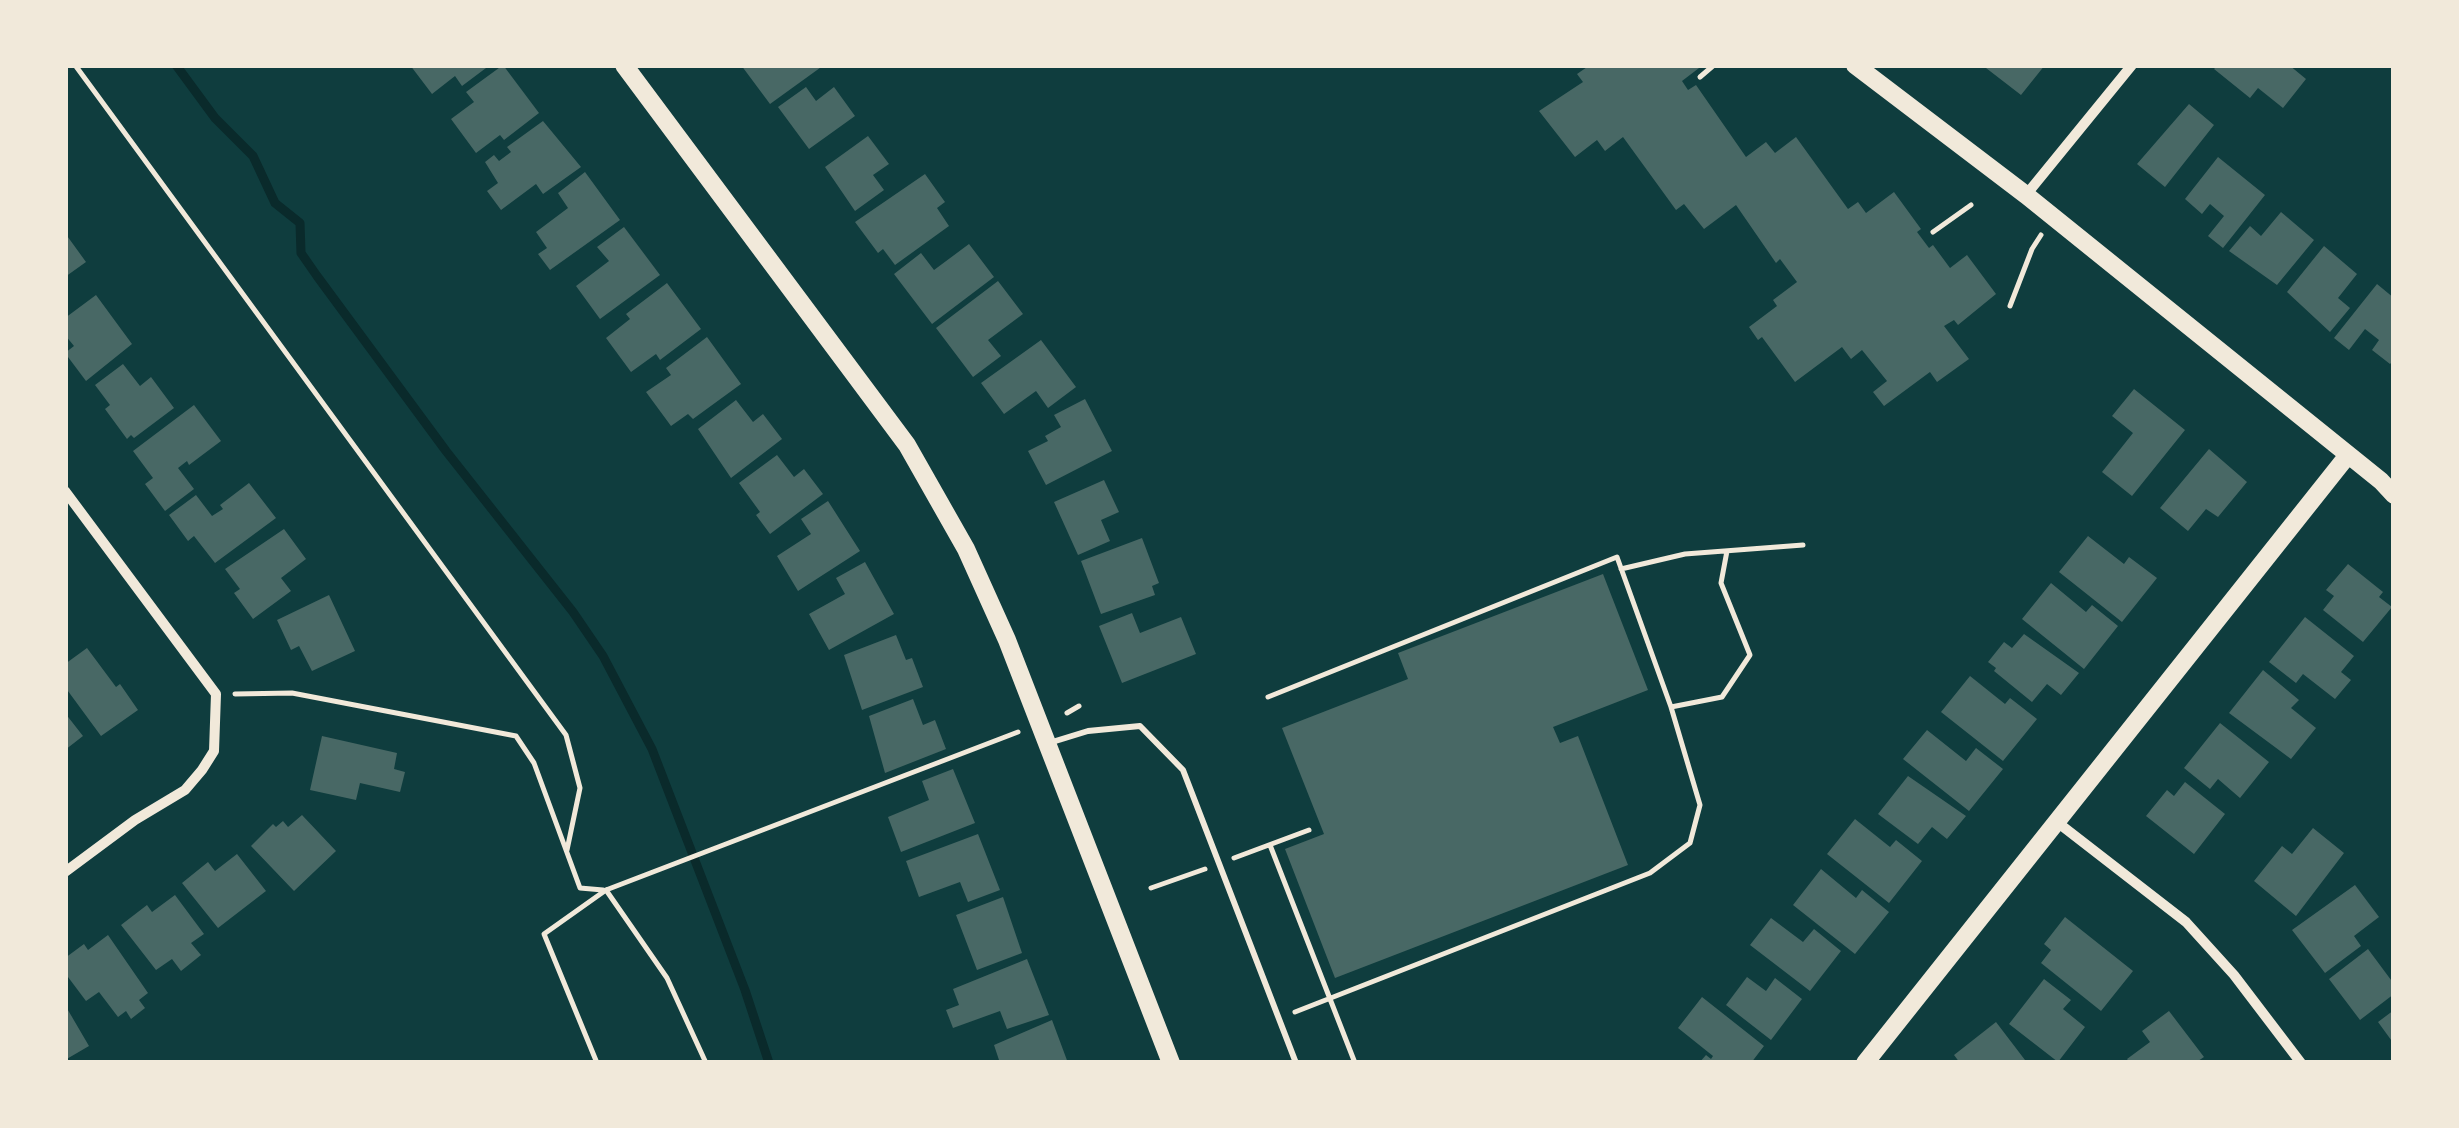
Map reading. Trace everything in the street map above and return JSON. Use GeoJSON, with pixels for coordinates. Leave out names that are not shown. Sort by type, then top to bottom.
{"type":"FeatureCollection","features":[{"type":"Feature","properties":{"kind":"street"},"geometry":{"type":"LineString","coordinates":[[624,65],[907,445],[966,549],[1007,640],[1171,1063]]}},
{"type":"Feature","properties":{"kind":"street"},"geometry":{"type":"LineString","coordinates":[[1855,65],[2026,195],[2394,495]]}},
{"type":"Feature","properties":{"kind":"street"},"geometry":{"type":"LineString","coordinates":[[2026,195],[2132,65]]}},
{"type":"Feature","properties":{"kind":"street"},"geometry":{"type":"LineString","coordinates":[[1866,1063],[2348,455]]}},
{"type":"Feature","properties":{"kind":"street"},"geometry":{"type":"LineString","coordinates":[[65,492],[216,694],[214,751],[202,770],[185,790],[134,820],[65,872]]}},
{"type":"Feature","properties":{"kind":"street"},"geometry":{"type":"LineString","coordinates":[[2057,822],[2186,922],[2234,975],[2302,1063]]}},
{"type":"Feature","properties":{"kind":"lane"},"geometry":{"type":"LineString","coordinates":[[1047,744],[1088,731],[1140,726],[1183,770],[1296,1063]]}},
{"type":"Feature","properties":{"kind":"path"},"geometry":{"type":"LineString","coordinates":[[75,65],[566,734],[580,788],[567,850]]}},
{"type":"Feature","properties":{"kind":"path"},"geometry":{"type":"LineString","coordinates":[[1700,77],[1714,65]]}},
{"type":"Feature","properties":{"kind":"path"},"geometry":{"type":"LineString","coordinates":[[1933,232],[1971,205]]}},
{"type":"Feature","properties":{"kind":"path"},"geometry":{"type":"LineString","coordinates":[[2010,306],[2041,235]]}},
{"type":"Feature","properties":{"kind":"path"},"geometry":{"type":"LineString","coordinates":[[1622,569],[1685,554],[1803,545]]}},
{"type":"Feature","properties":{"kind":"path"},"geometry":{"type":"LineString","coordinates":[[1670,707],[1722,697],[1750,656],[1721,583],[1727,551]]}},
{"type":"Feature","properties":{"kind":"path"},"geometry":{"type":"LineString","coordinates":[[1268,697],[1617,558],[1700,806],[1690,843],[1650,873],[1294,1012]]}},
{"type":"Feature","properties":{"kind":"path"},"geometry":{"type":"LineString","coordinates":[[216,694],[292,693],[516,736],[534,763],[580,888],[606,890]]}},
{"type":"Feature","properties":{"kind":"path"},"geometry":{"type":"LineString","coordinates":[[1066,712],[1079,706]]}},
{"type":"Feature","properties":{"kind":"path"},"geometry":{"type":"LineString","coordinates":[[597,1063],[544,934],[606,890],[1012,734]]}},
{"type":"Feature","properties":{"kind":"path"},"geometry":{"type":"LineString","coordinates":[[1270,845],[1355,1063]]}},
{"type":"Feature","properties":{"kind":"path"},"geometry":{"type":"LineString","coordinates":[[606,890],[666,978],[706,1063]]}},
{"type":"Feature","properties":{"kind":"building"},"geometry":{"type":"Polygon","coordinates":[[[410,65],[490,65],[462,86],[455,76],[432,94],[410,65]]]}},
{"type":"Feature","properties":{"kind":"building"},"geometry":{"type":"Polygon","coordinates":[[[503,65],[539,113],[504,140],[500,135],[476,153],[451,119],[474,102],[466,92],[503,65]]]}},
{"type":"Feature","properties":{"kind":"building"},"geometry":{"type":"Polygon","coordinates":[[[741,65],[824,65],[770,104],[741,65]]]}},
{"type":"Feature","properties":{"kind":"building"},"geometry":{"type":"Polygon","coordinates":[[[1590,65],[1703,65],[1682,81],[1688,90],[1696,85],[1746,157],[1766,142],[1775,153],[1796,137],[1848,209],[1858,202],[1866,213],[1894,192],[1921,229],[1917,232],[1929,248],[1933,245],[1950,268],[1967,255],[1996,294],[1958,325],[1954,320],[1944,326],[1969,359],[1937,382],[1930,372],[1884,406],[1873,392],[1887,381],[1862,350],[1851,359],[1842,347],[1795,382],[1762,337],[1758,340],[1749,327],[1777,306],[1773,300],[1797,282],[1780,259],[1776,263],[1736,205],[1704,229],[1684,204],[1676,210],[1623,137],[1605,151],[1597,140],[1575,157],[1539,111],[1583,82],[1577,74],[1590,65]]]}},
{"type":"Feature","properties":{"kind":"building"},"geometry":{"type":"Polygon","coordinates":[[[2045,65],[2021,95],[1986,68],[2045,65]]]}},
{"type":"Feature","properties":{"kind":"building"},"geometry":{"type":"Polygon","coordinates":[[[2218,65],[2289,65],[2306,79],[2283,108],[2258,88],[2250,98],[2214,69],[2218,65]]]}},
{"type":"Feature","properties":{"kind":"building"},"geometry":{"type":"Polygon","coordinates":[[[806,87],[816,101],[834,87],[855,116],[809,149],[778,107],[806,87]]]}},
{"type":"Feature","properties":{"kind":"building"},"geometry":{"type":"Polygon","coordinates":[[[2189,104],[2214,125],[2165,187],[2137,164],[2189,104]]]}},
{"type":"Feature","properties":{"kind":"building"},"geometry":{"type":"Polygon","coordinates":[[[543,121],[581,167],[543,194],[536,184],[501,210],[487,191],[498,183],[485,162],[494,155],[499,161],[511,152],[507,147],[543,121]]]}},
{"type":"Feature","properties":{"kind":"building"},"geometry":{"type":"Polygon","coordinates":[[[868,136],[889,164],[873,175],[884,190],[855,211],[825,167],[868,136]]]}},
{"type":"Feature","properties":{"kind":"building"},"geometry":{"type":"Polygon","coordinates":[[[2218,157],[2265,195],[2223,248],[2208,236],[2224,216],[2210,204],[2202,214],[2185,199],[2218,157]]]}},
{"type":"Feature","properties":{"kind":"building"},"geometry":{"type":"Polygon","coordinates":[[[585,172],[620,220],[550,270],[538,254],[547,248],[536,232],[568,208],[558,193],[585,172]]]}},
{"type":"Feature","properties":{"kind":"building"},"geometry":{"type":"Polygon","coordinates":[[[925,174],[945,202],[937,208],[949,226],[895,265],[883,249],[878,253],[855,222],[925,174]]]}},
{"type":"Feature","properties":{"kind":"building"},"geometry":{"type":"Polygon","coordinates":[[[2281,212],[2314,240],[2277,285],[2229,251],[2250,226],[2261,236],[2281,212]]]}},
{"type":"Feature","properties":{"kind":"building"},"geometry":{"type":"Polygon","coordinates":[[[624,227],[660,275],[600,319],[576,286],[609,261],[597,247],[624,227]]]}},
{"type":"Feature","properties":{"kind":"building"},"geometry":{"type":"Polygon","coordinates":[[[65,233],[86,262],[65,277],[65,233]]]}},
{"type":"Feature","properties":{"kind":"building"},"geometry":{"type":"Polygon","coordinates":[[[969,244],[994,277],[932,324],[894,274],[921,253],[934,270],[969,244]]]}},
{"type":"Feature","properties":{"kind":"building"},"geometry":{"type":"Polygon","coordinates":[[[2324,246],[2357,274],[2338,298],[2350,308],[2330,332],[2287,292],[2324,246]]]}},
{"type":"Feature","properties":{"kind":"building"},"geometry":{"type":"Polygon","coordinates":[[[998,281],[1023,314],[988,340],[1001,356],[973,377],[936,328],[998,281]]]}},
{"type":"Feature","properties":{"kind":"building"},"geometry":{"type":"Polygon","coordinates":[[[667,283],[701,329],[660,360],[656,354],[631,372],[606,338],[630,319],[626,314],[667,283]]]}},
{"type":"Feature","properties":{"kind":"building"},"geometry":{"type":"Polygon","coordinates":[[[2377,284],[2394,298],[2394,360],[2390,364],[2372,350],[2379,340],[2365,329],[2349,350],[2334,338],[2377,284]]]}},
{"type":"Feature","properties":{"kind":"building"},"geometry":{"type":"Polygon","coordinates":[[[96,295],[132,344],[86,381],[65,353],[74,346],[65,335],[65,318],[96,295]]]}},
{"type":"Feature","properties":{"kind":"building"},"geometry":{"type":"Polygon","coordinates":[[[707,337],[741,384],[693,419],[688,414],[671,426],[646,392],[671,375],[666,368],[707,337]]]}},
{"type":"Feature","properties":{"kind":"building"},"geometry":{"type":"Polygon","coordinates":[[[1041,340],[1076,387],[1048,408],[1036,391],[1004,414],[981,383],[1041,340]]]}},
{"type":"Feature","properties":{"kind":"building"},"geometry":{"type":"Polygon","coordinates":[[[123,364],[140,386],[151,377],[174,408],[134,438],[131,435],[127,439],[105,409],[110,405],[95,385],[123,364]]]}},
{"type":"Feature","properties":{"kind":"building"},"geometry":{"type":"Polygon","coordinates":[[[2134,389],[2185,430],[2132,496],[2102,472],[2133,433],[2112,416],[2134,389]]]}},
{"type":"Feature","properties":{"kind":"building"},"geometry":{"type":"Polygon","coordinates":[[[1085,399],[1112,451],[1046,485],[1028,451],[1048,441],[1045,436],[1061,427],[1054,415],[1085,399]]]}},
{"type":"Feature","properties":{"kind":"building"},"geometry":{"type":"Polygon","coordinates":[[[736,400],[753,422],[763,414],[782,439],[731,478],[698,429],[736,400]]]}},
{"type":"Feature","properties":{"kind":"building"},"geometry":{"type":"Polygon","coordinates":[[[194,405],[221,441],[189,465],[187,461],[178,468],[194,489],[165,511],[145,484],[153,478],[133,451],[194,405]]]}},
{"type":"Feature","properties":{"kind":"building"},"geometry":{"type":"Polygon","coordinates":[[[2209,449],[2247,482],[2218,517],[2206,509],[2188,531],[2160,508],[2209,449]]]}},
{"type":"Feature","properties":{"kind":"building"},"geometry":{"type":"Polygon","coordinates":[[[777,455],[794,477],[804,469],[823,494],[770,534],[739,483],[777,455]]]}},
{"type":"Feature","properties":{"kind":"building"},"geometry":{"type":"Polygon","coordinates":[[[1104,480],[1119,512],[1101,520],[1110,541],[1078,555],[1054,502],[1104,480]]]}},
{"type":"Feature","properties":{"kind":"building"},"geometry":{"type":"Polygon","coordinates":[[[249,483],[276,518],[215,563],[194,536],[188,541],[169,515],[196,495],[212,516],[249,483]]]}},
{"type":"Feature","properties":{"kind":"building"},"geometry":{"type":"Polygon","coordinates":[[[828,501],[860,551],[798,591],[777,556],[811,534],[801,519],[828,501]]]}},
{"type":"Feature","properties":{"kind":"building"},"geometry":{"type":"Polygon","coordinates":[[[284,529],[306,559],[281,578],[291,591],[253,619],[234,593],[240,589],[225,569],[284,529]]]}},
{"type":"Feature","properties":{"kind":"building"},"geometry":{"type":"Polygon","coordinates":[[[2088,536],[2124,564],[2129,557],[2157,578],[2122,622],[2059,572],[2088,536]]]}},
{"type":"Feature","properties":{"kind":"building"},"geometry":{"type":"Polygon","coordinates":[[[1142,538],[1159,583],[1152,586],[1155,595],[1101,614],[1081,561],[1142,538]]]}},
{"type":"Feature","properties":{"kind":"building"},"geometry":{"type":"Polygon","coordinates":[[[865,562],[894,614],[829,650],[809,614],[845,594],[836,578],[865,562]]]}},
{"type":"Feature","properties":{"kind":"building"},"geometry":{"type":"Polygon","coordinates":[[[2348,564],[2383,592],[2379,597],[2392,607],[2363,642],[2323,610],[2334,596],[2326,590],[2348,564]]]}},
{"type":"Feature","properties":{"kind":"building"},"geometry":{"type":"Polygon","coordinates":[[[1603,574],[1648,690],[1553,727],[1560,743],[1578,736],[1628,865],[1335,978],[1285,849],[1324,834],[1282,728],[1408,679],[1398,653],[1603,574]]]}},
{"type":"Feature","properties":{"kind":"building"},"geometry":{"type":"Polygon","coordinates":[[[2051,583],[2086,612],[2092,605],[2118,626],[2084,669],[2022,619],[2051,583]]]}},
{"type":"Feature","properties":{"kind":"building"},"geometry":{"type":"Polygon","coordinates":[[[329,595],[355,651],[312,671],[299,646],[291,650],[277,620],[329,595]]]}},
{"type":"Feature","properties":{"kind":"building"},"geometry":{"type":"Polygon","coordinates":[[[1132,613],[1140,633],[1181,617],[1196,654],[1122,683],[1099,626],[1132,613]]]}},
{"type":"Feature","properties":{"kind":"building"},"geometry":{"type":"Polygon","coordinates":[[[2305,617],[2354,656],[2341,672],[2351,680],[2335,699],[2303,674],[2296,683],[2269,662],[2305,617]]]}},
{"type":"Feature","properties":{"kind":"building"},"geometry":{"type":"Polygon","coordinates":[[[2024,634],[2079,673],[2061,695],[2047,684],[2032,702],[1988,662],[2004,642],[2012,648],[2024,634]]]}},
{"type":"Feature","properties":{"kind":"building"},"geometry":{"type":"Polygon","coordinates":[[[896,635],[906,660],[912,658],[923,687],[862,710],[844,655],[896,635]]]}},
{"type":"Feature","properties":{"kind":"building"},"geometry":{"type":"Polygon","coordinates":[[[87,648],[138,710],[101,736],[65,687],[65,664],[87,648]]]}},
{"type":"Feature","properties":{"kind":"building"},"geometry":{"type":"Polygon","coordinates":[[[2263,670],[2299,700],[2291,708],[2316,728],[2291,759],[2229,713],[2263,670]]]}},
{"type":"Feature","properties":{"kind":"building"},"geometry":{"type":"Polygon","coordinates":[[[1970,676],[2005,704],[2010,698],[2037,719],[2003,761],[1941,712],[1970,676]]]}},
{"type":"Feature","properties":{"kind":"building"},"geometry":{"type":"Polygon","coordinates":[[[913,699],[923,725],[935,720],[946,749],[885,773],[869,716],[913,699]]]}},
{"type":"Feature","properties":{"kind":"building"},"geometry":{"type":"Polygon","coordinates":[[[65,713],[83,736],[65,750],[65,713]]]}},
{"type":"Feature","properties":{"kind":"building"},"geometry":{"type":"Polygon","coordinates":[[[2220,723],[2269,762],[2240,798],[2218,779],[2210,789],[2184,768],[2220,723]]]}},
{"type":"Feature","properties":{"kind":"building"},"geometry":{"type":"Polygon","coordinates":[[[1927,730],[1966,761],[1976,748],[2003,769],[1969,811],[1903,759],[1927,730]]]}},
{"type":"Feature","properties":{"kind":"building"},"geometry":{"type":"Polygon","coordinates":[[[322,736],[397,753],[394,769],[405,772],[400,792],[360,783],[356,800],[310,790],[322,736]]]}},
{"type":"Feature","properties":{"kind":"building"},"geometry":{"type":"Polygon","coordinates":[[[953,769],[975,823],[901,852],[888,817],[929,800],[922,781],[953,769]]]}},
{"type":"Feature","properties":{"kind":"building"},"geometry":{"type":"Polygon","coordinates":[[[1908,776],[1966,816],[1947,839],[1932,827],[1918,844],[1878,814],[1908,776]]]}},
{"type":"Feature","properties":{"kind":"building"},"geometry":{"type":"Polygon","coordinates":[[[2185,782],[2225,814],[2194,854],[2146,816],[2167,790],[2174,796],[2185,782]]]}},
{"type":"Feature","properties":{"kind":"building"},"geometry":{"type":"Polygon","coordinates":[[[302,815],[336,851],[294,891],[251,846],[273,824],[276,827],[283,821],[288,827],[302,815]]]}},
{"type":"Feature","properties":{"kind":"building"},"geometry":{"type":"Polygon","coordinates":[[[1855,819],[1890,847],[1896,840],[1922,861],[1889,903],[1827,854],[1855,819]]]}},
{"type":"Feature","properties":{"kind":"building"},"geometry":{"type":"Polygon","coordinates":[[[2313,828],[2344,853],[2296,916],[2254,881],[2282,846],[2292,854],[2313,828]]]}},
{"type":"Feature","properties":{"kind":"building"},"geometry":{"type":"Polygon","coordinates":[[[978,834],[1000,890],[968,902],[960,882],[919,897],[906,861],[978,834]]]}},
{"type":"Feature","properties":{"kind":"building"},"geometry":{"type":"Polygon","coordinates":[[[237,854],[266,891],[218,928],[182,883],[208,862],[215,871],[237,854]]]}},
{"type":"Feature","properties":{"kind":"building"},"geometry":{"type":"Polygon","coordinates":[[[1821,869],[1856,898],[1862,890],[1889,912],[1855,954],[1793,905],[1821,869]]]}},
{"type":"Feature","properties":{"kind":"building"},"geometry":{"type":"Polygon","coordinates":[[[2355,885],[2379,917],[2354,936],[2361,946],[2325,973],[2292,930],[2355,885]]]}},
{"type":"Feature","properties":{"kind":"building"},"geometry":{"type":"Polygon","coordinates":[[[175,895],[204,934],[191,943],[201,955],[181,971],[172,959],[156,970],[121,925],[147,905],[152,912],[175,895]]]}},
{"type":"Feature","properties":{"kind":"building"},"geometry":{"type":"Polygon","coordinates":[[[1003,897],[1022,953],[977,970],[956,915],[1003,897]]]}},
{"type":"Feature","properties":{"kind":"building"},"geometry":{"type":"Polygon","coordinates":[[[2065,917],[2133,971],[2101,1011],[2041,963],[2051,950],[2044,944],[2065,917]]]}},
{"type":"Feature","properties":{"kind":"building"},"geometry":{"type":"Polygon","coordinates":[[[1771,918],[1803,942],[1814,929],[1841,951],[1810,991],[1750,945],[1771,918]]]}},
{"type":"Feature","properties":{"kind":"building"},"geometry":{"type":"Polygon","coordinates":[[[108,935],[148,993],[139,1000],[145,1008],[131,1019],[126,1011],[118,1017],[99,992],[86,1001],[65,973],[65,958],[84,944],[88,950],[108,935]]]}},
{"type":"Feature","properties":{"kind":"building"},"geometry":{"type":"Polygon","coordinates":[[[2368,949],[2394,984],[2394,994],[2360,1020],[2329,979],[2368,949]]]}},
{"type":"Feature","properties":{"kind":"building"},"geometry":{"type":"Polygon","coordinates":[[[1027,959],[1049,1015],[1007,1029],[1000,1011],[953,1028],[946,1010],[959,1005],[953,989],[1027,959]]]}},
{"type":"Feature","properties":{"kind":"building"},"geometry":{"type":"Polygon","coordinates":[[[1747,977],[1766,991],[1775,978],[1802,999],[1771,1040],[1726,1005],[1747,977]]]}},
{"type":"Feature","properties":{"kind":"building"},"geometry":{"type":"Polygon","coordinates":[[[2044,979],[2071,1000],[2063,1009],[2085,1027],[2058,1062],[2009,1024],[2044,979]]]}},
{"type":"Feature","properties":{"kind":"building"},"geometry":{"type":"Polygon","coordinates":[[[1702,997],[1764,1046],[1751,1063],[1699,1063],[1706,1055],[1711,1059],[1713,1056],[1678,1028],[1702,997]]]}},
{"type":"Feature","properties":{"kind":"building"},"geometry":{"type":"Polygon","coordinates":[[[65,1005],[89,1046],[65,1060],[65,1005]]]}},
{"type":"Feature","properties":{"kind":"building"},"geometry":{"type":"Polygon","coordinates":[[[2394,1010],[2394,1044],[2378,1022],[2394,1010]]]}},
{"type":"Feature","properties":{"kind":"building"},"geometry":{"type":"Polygon","coordinates":[[[2169,1011],[2204,1057],[2195,1063],[2130,1063],[2127,1059],[2150,1042],[2142,1031],[2169,1011]]]}},
{"type":"Feature","properties":{"kind":"building"},"geometry":{"type":"Polygon","coordinates":[[[1052,1020],[1068,1063],[1000,1063],[994,1045],[1052,1020]]]}},
{"type":"Feature","properties":{"kind":"building"},"geometry":{"type":"Polygon","coordinates":[[[1996,1022],[2025,1060],[1960,1063],[1954,1055],[1996,1022]]]}},
{"type":"Feature","properties":{"kind":"waterway"},"geometry":{"type":"LineString","coordinates":[[176,65],[215,118],[253,156],[275,203],[300,223],[301,253],[317,276],[603,656],[652,749],[769,1063]]}}]}
